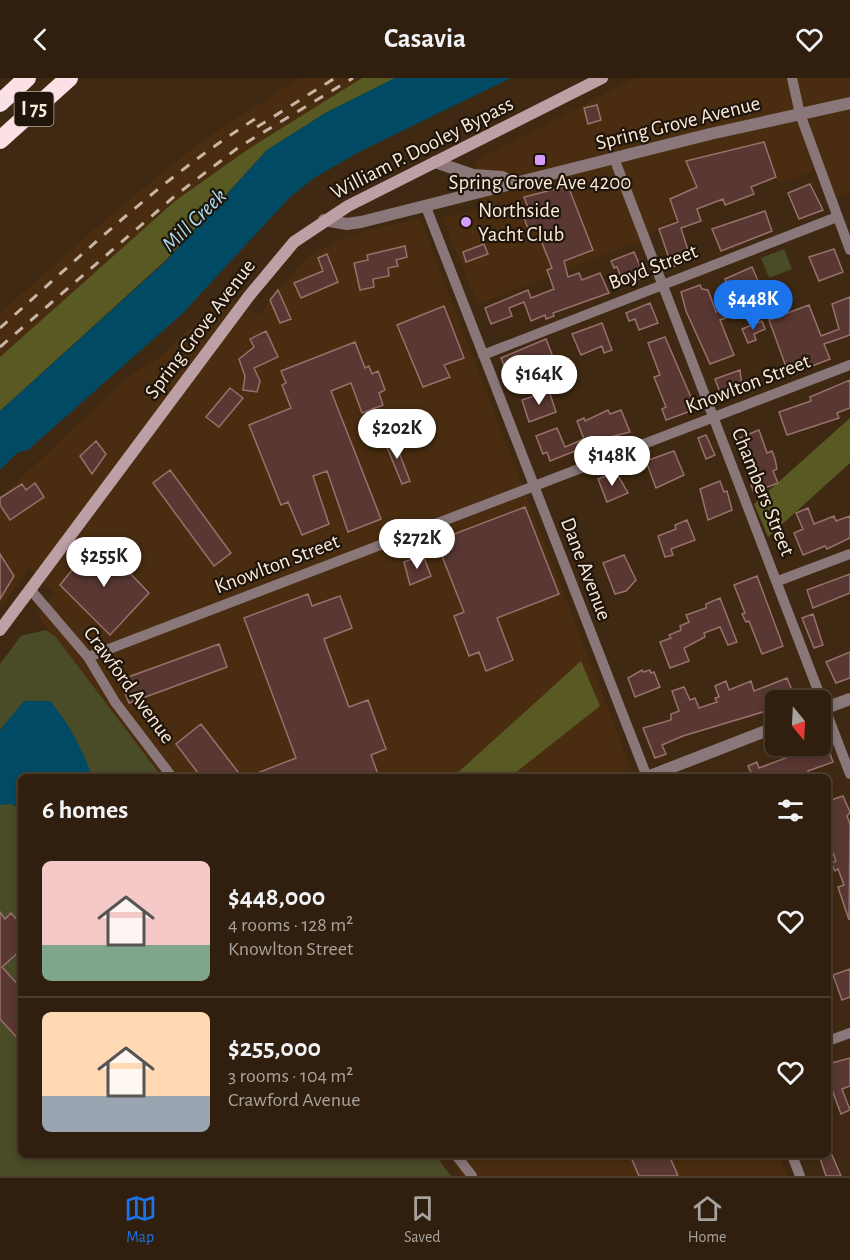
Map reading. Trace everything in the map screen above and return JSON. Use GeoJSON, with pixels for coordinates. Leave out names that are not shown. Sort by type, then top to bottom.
{"type":"FeatureCollection","features":[{"type":"Feature","properties":{"kind":"highway","name":"I 75"},"geometry":{"type":"LineString","coordinates":[[0,103],[27,78]]}},
{"type":"Feature","properties":{"kind":"highway","name":"I 75"},"geometry":{"type":"LineString","coordinates":[[0,140],[69,78]]}},
{"type":"Feature","properties":{"kind":"main road","name":"William P. Dooley Bypass"},"geometry":{"type":"LineString","coordinates":[[324,220],[602,78]]}},
{"type":"Feature","properties":{"kind":"main road","name":"Spring Grove Avenue"},"geometry":{"type":"LineString","coordinates":[[0,630],[275,263],[294,243],[324,220]]}},
{"type":"Feature","properties":{"kind":"street"},"geometry":{"type":"LineString","coordinates":[[792,78],[800,114],[850,250]]}},
{"type":"Feature","properties":{"kind":"street","name":"Spring Grove Avenue"},"geometry":{"type":"LineString","coordinates":[[324,220],[347,224],[426,207],[439,201],[614,158],[850,103]]}},
{"type":"Feature","properties":{"kind":"street","name":"Chambers Street"},"geometry":{"type":"LineString","coordinates":[[614,158],[712,418],[778,581],[816,690]]}},
{"type":"Feature","properties":{"kind":"street","name":"Spring Grove Avenue"},"geometry":{"type":"LineString","coordinates":[[435,162],[473,175],[502,177],[515,183]]}},
{"type":"Feature","properties":{"kind":"street","name":"Dane Avenue"},"geometry":{"type":"LineString","coordinates":[[426,207],[646,774]]}},
{"type":"Feature","properties":{"kind":"street","name":"Boyd Street"},"geometry":{"type":"LineString","coordinates":[[483,355],[837,217]]}},
{"type":"Feature","properties":{"kind":"street","name":"Knowlton Street"},"geometry":{"type":"LineString","coordinates":[[88,657],[850,365]]}},
{"type":"Feature","properties":{"kind":"street"},"geometry":{"type":"LineString","coordinates":[[778,581],[850,554]]}},
{"type":"Feature","properties":{"kind":"street","name":"Crawford Avenue"},"geometry":{"type":"LineString","coordinates":[[30,589],[88,657],[115,702],[170,774]]}},
{"type":"Feature","properties":{"kind":"street"},"geometry":{"type":"LineString","coordinates":[[831,706],[850,699]]}},
{"type":"Feature","properties":{"kind":"street","name":"Chambers Street"},"geometry":{"type":"LineString","coordinates":[[831,728],[850,774]]}},
{"type":"Feature","properties":{"kind":"street"},"geometry":{"type":"LineString","coordinates":[[655,774],[765,731]]}},
{"type":"Feature","properties":{"kind":"street"},"geometry":{"type":"LineString","coordinates":[[831,1040],[850,1033]]}},
{"type":"Feature","properties":{"kind":"street"},"geometry":{"type":"LineString","coordinates":[[458,1158],[472,1176]]}},
{"type":"Feature","properties":{"kind":"street"},"geometry":{"type":"LineString","coordinates":[[793,1158],[800,1176]]}},
{"type":"Feature","properties":{"kind":"shaded area"},"geometry":{"type":"Polygon","coordinates":[[[300,78],[362,78],[175,201],[0,357],[0,313],[108,217],[203,140],[300,78]]]}},
{"type":"Feature","properties":{"kind":"shaded area"},"geometry":{"type":"Polygon","coordinates":[[[362,78],[395,78],[327,112],[267,150],[166,260],[0,411],[0,357],[175,201],[247,150],[362,78]]]}},
{"type":"Feature","properties":{"kind":"shaded area"},"geometry":{"type":"Polygon","coordinates":[[[636,78],[850,78],[850,191],[831,199],[819,168],[780,184],[776,178],[676,217],[644,239],[478,304],[442,218],[483,208],[475,169],[478,159],[636,78]]]}},
{"type":"Feature","properties":{"kind":"shaded area"},"geometry":{"type":"Polygon","coordinates":[[[420,219],[633,774],[160,774],[37,615],[55,594],[29,567],[0,609],[0,498],[128,377],[160,357],[223,296],[259,315],[304,260],[334,242],[373,229],[420,219]]]}},
{"type":"Feature","properties":{"kind":"shaded area"},"geometry":{"type":"Polygon","coordinates":[[[850,418],[850,463],[768,537],[754,504],[850,418]]]}},
{"type":"Feature","properties":{"kind":"shaded area"},"geometry":{"type":"Polygon","coordinates":[[[581,661],[600,706],[514,774],[456,774],[581,661]]]}},
{"type":"Feature","properties":{"kind":"shaded area"},"geometry":{"type":"Polygon","coordinates":[[[449,1158],[780,1158],[787,1176],[462,1176],[449,1158]]]}},
{"type":"Feature","properties":{"kind":"green space"},"geometry":{"type":"Polygon","coordinates":[[[784,249],[792,269],[769,278],[761,258],[784,249]]]}},
{"type":"Feature","properties":{"kind":"green space"},"geometry":{"type":"Polygon","coordinates":[[[46,630],[55,636],[160,774],[18,774],[18,1158],[437,1158],[451,1176],[0,1176],[0,664],[21,636],[46,630]]]}},
{"type":"Feature","properties":{"kind":"water"},"geometry":{"type":"Polygon","coordinates":[[[395,78],[511,78],[361,151],[314,178],[290,197],[183,313],[28,450],[17,453],[0,470],[0,411],[166,261],[267,150],[327,112],[395,78]]]}},
{"type":"Feature","properties":{"kind":"water"},"geometry":{"type":"Polygon","coordinates":[[[24,701],[50,701],[75,737],[91,774],[18,774],[18,808],[11,804],[0,805],[0,730],[24,701]]]}},
{"type":"Feature","properties":{"kind":"building"},"geometry":{"type":"Polygon","coordinates":[[[597,105],[601,120],[588,124],[584,108],[597,105]]]}},
{"type":"Feature","properties":{"kind":"building"},"geometry":{"type":"Polygon","coordinates":[[[764,142],[776,177],[751,187],[754,194],[725,205],[723,199],[697,209],[701,221],[681,228],[691,260],[672,267],[659,229],[678,222],[670,199],[697,187],[686,161],[764,142]]]}},
{"type":"Feature","properties":{"kind":"building"},"geometry":{"type":"Polygon","coordinates":[[[810,184],[823,210],[799,219],[788,193],[810,184]]]}},
{"type":"Feature","properties":{"kind":"building"},"geometry":{"type":"Polygon","coordinates":[[[568,186],[593,250],[564,261],[568,277],[579,273],[582,280],[600,273],[609,293],[553,313],[554,316],[546,319],[545,315],[531,321],[524,302],[509,308],[512,316],[491,324],[485,308],[528,290],[531,298],[554,289],[547,270],[552,268],[536,228],[529,231],[522,213],[529,210],[524,197],[568,186]]]}},
{"type":"Feature","properties":{"kind":"building"},"geometry":{"type":"Polygon","coordinates":[[[765,211],[772,231],[721,251],[712,229],[765,211]]]}},
{"type":"Feature","properties":{"kind":"building"},"geometry":{"type":"Polygon","coordinates":[[[484,244],[488,254],[466,262],[463,252],[484,244]]]}},
{"type":"Feature","properties":{"kind":"building"},"geometry":{"type":"Polygon","coordinates":[[[405,246],[407,257],[396,260],[398,266],[388,268],[389,276],[373,279],[374,287],[360,290],[354,263],[368,260],[367,255],[405,246]]]}},
{"type":"Feature","properties":{"kind":"building"},"geometry":{"type":"Polygon","coordinates":[[[834,249],[843,272],[819,281],[809,257],[834,249]]]}},
{"type":"Feature","properties":{"kind":"building"},"geometry":{"type":"Polygon","coordinates":[[[634,252],[645,277],[624,285],[617,267],[614,268],[611,261],[634,252]]]}},
{"type":"Feature","properties":{"kind":"building"},"geometry":{"type":"Polygon","coordinates":[[[327,254],[338,282],[301,298],[294,283],[323,271],[318,258],[327,254]]]}},
{"type":"Feature","properties":{"kind":"building"},"geometry":{"type":"Polygon","coordinates":[[[752,267],[759,283],[738,292],[745,311],[720,320],[734,355],[710,364],[686,311],[681,292],[700,285],[702,289],[708,290],[716,312],[733,306],[725,279],[752,267]]]}},
{"type":"Feature","properties":{"kind":"building"},"geometry":{"type":"Polygon","coordinates":[[[278,290],[291,319],[280,323],[270,300],[278,290]]]}},
{"type":"Feature","properties":{"kind":"building"},"geometry":{"type":"Polygon","coordinates":[[[850,297],[850,335],[824,344],[830,359],[789,375],[769,320],[809,305],[821,336],[839,329],[832,304],[850,297]]]}},
{"type":"Feature","properties":{"kind":"building"},"geometry":{"type":"Polygon","coordinates":[[[650,303],[658,323],[639,330],[635,319],[629,321],[626,313],[650,303]]]}},
{"type":"Feature","properties":{"kind":"building"},"geometry":{"type":"Polygon","coordinates":[[[444,306],[464,358],[444,365],[450,377],[423,387],[397,325],[444,306]]]}},
{"type":"Feature","properties":{"kind":"building"},"geometry":{"type":"Polygon","coordinates":[[[762,321],[765,329],[754,334],[756,340],[748,343],[742,329],[762,321]]]}},
{"type":"Feature","properties":{"kind":"building"},"geometry":{"type":"Polygon","coordinates":[[[602,323],[612,350],[604,353],[602,346],[581,355],[572,334],[602,323]]]}},
{"type":"Feature","properties":{"kind":"building"},"geometry":{"type":"Polygon","coordinates":[[[266,331],[278,357],[254,368],[260,381],[257,392],[243,390],[245,376],[239,359],[254,347],[250,339],[266,331]]]}},
{"type":"Feature","properties":{"kind":"building"},"geometry":{"type":"Polygon","coordinates":[[[665,337],[696,409],[666,420],[662,409],[666,407],[654,377],[660,375],[648,343],[665,337]]]}},
{"type":"Feature","properties":{"kind":"building"},"geometry":{"type":"Polygon","coordinates":[[[546,339],[555,362],[510,380],[501,358],[546,339]]]}},
{"type":"Feature","properties":{"kind":"building"},"geometry":{"type":"Polygon","coordinates":[[[355,342],[365,368],[369,366],[372,374],[378,371],[385,390],[379,393],[383,405],[362,413],[351,383],[331,391],[381,519],[348,532],[327,471],[313,476],[329,524],[302,535],[288,502],[281,505],[249,425],[291,408],[282,385],[286,383],[281,371],[355,342]]]}},
{"type":"Feature","properties":{"kind":"building"},"geometry":{"type":"Polygon","coordinates":[[[740,370],[742,387],[721,395],[715,379],[740,370]]]}},
{"type":"Feature","properties":{"kind":"building"},"geometry":{"type":"Polygon","coordinates":[[[850,380],[850,408],[837,413],[839,418],[787,435],[779,412],[811,401],[810,397],[850,380]]]}},
{"type":"Feature","properties":{"kind":"building"},"geometry":{"type":"Polygon","coordinates":[[[230,388],[243,398],[219,427],[206,417],[230,388]]]}},
{"type":"Feature","properties":{"kind":"building"},"geometry":{"type":"Polygon","coordinates":[[[549,391],[556,412],[529,422],[522,400],[549,391]]]}},
{"type":"Feature","properties":{"kind":"building"},"geometry":{"type":"Polygon","coordinates":[[[608,410],[610,414],[621,410],[630,432],[610,437],[550,461],[547,452],[543,454],[536,436],[557,428],[565,447],[584,439],[577,421],[584,418],[585,421],[608,410]]]}},
{"type":"Feature","properties":{"kind":"building"},"geometry":{"type":"Polygon","coordinates":[[[759,430],[767,453],[772,451],[775,459],[777,469],[773,471],[778,483],[754,492],[751,485],[755,483],[737,439],[759,430]]]}},
{"type":"Feature","properties":{"kind":"building"},"geometry":{"type":"Polygon","coordinates":[[[706,435],[715,455],[706,459],[698,438],[706,435]]]}},
{"type":"Feature","properties":{"kind":"building"},"geometry":{"type":"Polygon","coordinates":[[[393,437],[410,481],[402,484],[384,440],[393,437]]]}},
{"type":"Feature","properties":{"kind":"building"},"geometry":{"type":"Polygon","coordinates":[[[96,441],[106,454],[92,474],[80,456],[96,441]]]}},
{"type":"Feature","properties":{"kind":"building"},"geometry":{"type":"Polygon","coordinates":[[[674,451],[684,475],[656,488],[646,461],[674,451]]]}},
{"type":"Feature","properties":{"kind":"building"},"geometry":{"type":"Polygon","coordinates":[[[170,470],[231,553],[214,566],[153,483],[170,470]]]}},
{"type":"Feature","properties":{"kind":"building"},"geometry":{"type":"Polygon","coordinates":[[[616,472],[628,493],[607,502],[598,479],[616,472]]]}},
{"type":"Feature","properties":{"kind":"building"},"geometry":{"type":"Polygon","coordinates":[[[720,481],[724,492],[727,491],[732,510],[708,520],[700,489],[720,481]]]}},
{"type":"Feature","properties":{"kind":"building"},"geometry":{"type":"Polygon","coordinates":[[[35,483],[44,497],[10,520],[0,505],[0,498],[22,484],[26,490],[35,483]]]}},
{"type":"Feature","properties":{"kind":"building"},"geometry":{"type":"Polygon","coordinates":[[[525,507],[559,594],[497,618],[513,660],[486,671],[479,652],[469,656],[454,616],[464,612],[436,541],[525,507]]]}},
{"type":"Feature","properties":{"kind":"building"},"geometry":{"type":"Polygon","coordinates":[[[808,508],[814,524],[834,516],[836,521],[850,516],[850,538],[827,549],[825,546],[803,555],[794,533],[803,529],[796,513],[808,508]]]}},
{"type":"Feature","properties":{"kind":"building"},"geometry":{"type":"Polygon","coordinates":[[[687,520],[695,540],[671,549],[673,555],[665,557],[658,536],[676,529],[675,525],[687,520]]]}},
{"type":"Feature","properties":{"kind":"building"},"geometry":{"type":"Polygon","coordinates":[[[97,539],[149,593],[110,635],[60,585],[97,539]]]}},
{"type":"Feature","properties":{"kind":"building"},"geometry":{"type":"Polygon","coordinates":[[[0,554],[14,576],[0,599],[0,554]]]}},
{"type":"Feature","properties":{"kind":"building"},"geometry":{"type":"Polygon","coordinates":[[[423,555],[431,576],[410,585],[404,562],[423,555]]]}},
{"type":"Feature","properties":{"kind":"building"},"geometry":{"type":"Polygon","coordinates":[[[624,555],[636,580],[626,591],[615,594],[603,563],[624,555]]]}},
{"type":"Feature","properties":{"kind":"building"},"geometry":{"type":"Polygon","coordinates":[[[850,574],[850,593],[813,608],[807,590],[850,574]]]}},
{"type":"Feature","properties":{"kind":"building"},"geometry":{"type":"Polygon","coordinates":[[[757,576],[783,646],[762,654],[749,621],[746,622],[742,614],[745,613],[734,585],[757,576]]]}},
{"type":"Feature","properties":{"kind":"building"},"geometry":{"type":"Polygon","coordinates":[[[308,594],[312,606],[340,596],[352,628],[324,639],[349,707],[368,700],[386,749],[371,755],[378,774],[255,774],[296,758],[244,618],[308,594]]]}},
{"type":"Feature","properties":{"kind":"building"},"geometry":{"type":"Polygon","coordinates":[[[720,598],[737,642],[728,645],[720,627],[704,633],[705,637],[684,648],[689,661],[670,668],[660,642],[671,638],[669,635],[681,630],[680,626],[689,622],[686,615],[706,608],[706,604],[720,598]]]}},
{"type":"Feature","properties":{"kind":"building"},"geometry":{"type":"Polygon","coordinates":[[[813,614],[823,645],[814,648],[802,618],[813,614]]]}},
{"type":"Feature","properties":{"kind":"building"},"geometry":{"type":"Polygon","coordinates":[[[219,644],[227,667],[129,703],[120,680],[219,644]]]}},
{"type":"Feature","properties":{"kind":"building"},"geometry":{"type":"Polygon","coordinates":[[[850,652],[850,678],[836,683],[826,662],[850,652]]]}},
{"type":"Feature","properties":{"kind":"building"},"geometry":{"type":"Polygon","coordinates":[[[642,670],[643,672],[650,670],[651,673],[654,672],[660,687],[635,697],[628,678],[642,670]]]}},
{"type":"Feature","properties":{"kind":"building"},"geometry":{"type":"Polygon","coordinates":[[[787,678],[792,690],[765,690],[765,711],[683,736],[662,745],[666,754],[655,758],[643,728],[671,720],[671,714],[679,711],[672,691],[684,687],[690,700],[695,698],[699,708],[717,702],[715,698],[719,697],[715,686],[726,681],[729,690],[751,681],[754,691],[787,678]]]}},
{"type":"Feature","properties":{"kind":"building"},"geometry":{"type":"Polygon","coordinates":[[[201,724],[240,774],[199,774],[176,744],[201,724]]]}},
{"type":"Feature","properties":{"kind":"building"},"geometry":{"type":"Polygon","coordinates":[[[791,756],[831,756],[833,762],[808,771],[809,774],[752,774],[748,766],[757,762],[759,768],[791,756]]]}},
{"type":"Feature","properties":{"kind":"building"},"geometry":{"type":"Polygon","coordinates":[[[843,796],[850,812],[847,816],[850,824],[849,920],[838,887],[844,885],[838,869],[835,871],[831,863],[836,861],[831,848],[831,800],[843,796]]]}},
{"type":"Feature","properties":{"kind":"building"},"geometry":{"type":"Polygon","coordinates":[[[0,912],[5,919],[11,913],[18,921],[18,953],[2,967],[18,985],[18,1039],[0,1019],[0,912]]]}},
{"type":"Feature","properties":{"kind":"building"},"geometry":{"type":"Polygon","coordinates":[[[850,969],[850,997],[842,1000],[833,975],[850,969]]]}},
{"type":"Feature","properties":{"kind":"building"},"geometry":{"type":"Polygon","coordinates":[[[850,1058],[850,1086],[842,1089],[850,1110],[841,1114],[831,1087],[831,1063],[850,1058]]]}},
{"type":"Feature","properties":{"kind":"building"},"geometry":{"type":"Polygon","coordinates":[[[832,1155],[841,1176],[826,1176],[820,1158],[831,1158],[832,1155]]]}},
{"type":"Feature","properties":{"kind":"building"},"geometry":{"type":"Polygon","coordinates":[[[631,1158],[670,1158],[678,1176],[639,1176],[631,1158]]]}},
{"type":"Feature","properties":{"kind":"railway"},"geometry":{"type":"LineString","coordinates":[[257,127],[335,78]]}},
{"type":"Feature","properties":{"kind":"railway"},"geometry":{"type":"LineString","coordinates":[[0,347],[176,195],[239,147],[353,78]]}},
{"type":"Feature","properties":{"kind":"railway"},"geometry":{"type":"LineString","coordinates":[[0,328],[160,188],[193,162],[263,114]]}},
{"type":"Feature","properties":{"kind":"place","name":"Spring Grove Ave 4200"},"geometry":{"type":"Point","coordinates":[540,160]}},
{"type":"Feature","properties":{"kind":"place","name":"Northside Yacht Club"},"geometry":{"type":"Point","coordinates":[466,222]}},
{"type":"Feature","properties":{"kind":"water label","name":"Mill Creek"},"geometry":{"type":"Point","coordinates":[194,220]}}]}
